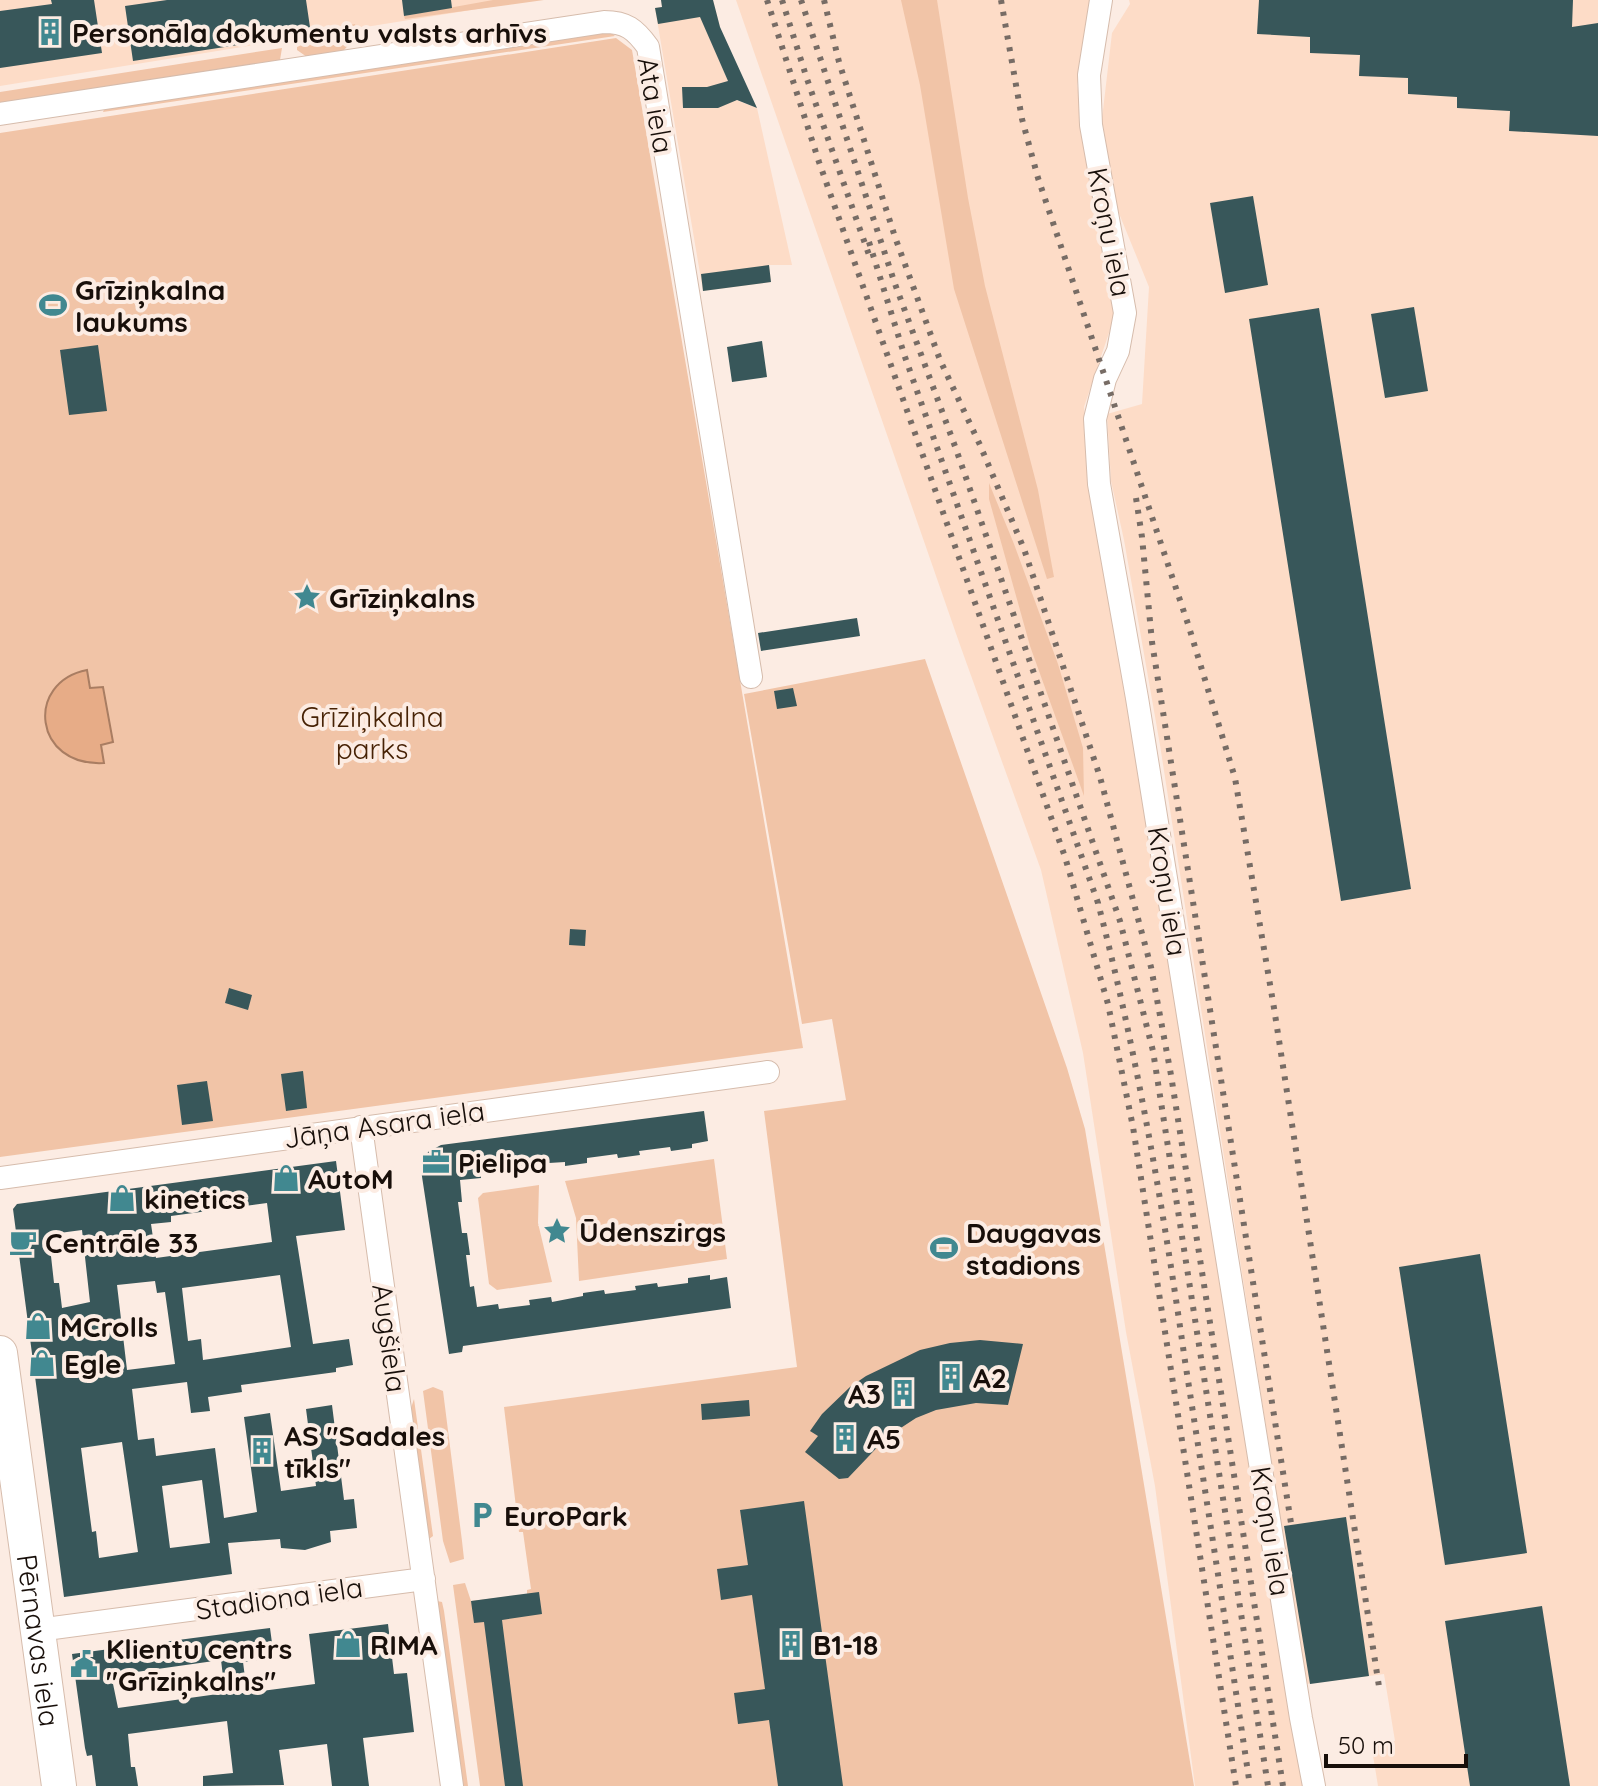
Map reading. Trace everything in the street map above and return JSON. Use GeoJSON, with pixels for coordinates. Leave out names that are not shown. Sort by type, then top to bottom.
{"type":"FeatureCollection","features":[{"type":"Feature","properties":{"kind":"main road","name":"Pērnavas iela"},"geometry":{"type":"LineString","coordinates":[[0,1353],[59,1786]]}},
{"type":"Feature","properties":{"kind":"street","name":"Kroņu iela"},"geometry":{"type":"LineString","coordinates":[[1101,0],[1089,75],[1091,125],[1125,313],[1118,351],[1105,379],[1095,419],[1099,484],[1140,713],[1314,1786]]}},
{"type":"Feature","properties":{"kind":"street","name":"Ata iela"},"geometry":{"type":"LineString","coordinates":[[0,114],[604,22],[622,22],[637,32],[648,47],[751,677]]}},
{"type":"Feature","properties":{"kind":"street","name":"Jāņa Asara iela"},"geometry":{"type":"LineString","coordinates":[[0,1178],[768,1072]]}},
{"type":"Feature","properties":{"kind":"street","name":"Augšiela"},"geometry":{"type":"LineString","coordinates":[[361,1127],[452,1786]]}},
{"type":"Feature","properties":{"kind":"street","name":"Stadiona iela"},"geometry":{"type":"LineString","coordinates":[[38,1630],[424,1579]]}},
{"type":"Feature","properties":{"kind":"shaded area"},"geometry":{"type":"Polygon","coordinates":[[[0,0],[533,0],[0,86],[0,0]]]}},
{"type":"Feature","properties":{"kind":"shaded area"},"geometry":{"type":"Polygon","coordinates":[[[661,0],[713,0],[720,27],[708,34],[736,100],[757,108],[792,265],[769,265],[771,282],[703,291],[655,8],[662,7],[661,0]]]}},
{"type":"Feature","properties":{"kind":"shaded area"},"geometry":{"type":"Polygon","coordinates":[[[736,0],[1091,0],[1077,85],[1116,312],[1084,407],[1091,486],[1170,942],[1264,1560],[1305,1786],[1195,1786],[1155,1486],[1126,1332],[1083,1053],[1041,870],[736,0]]]}},
{"type":"Feature","properties":{"kind":"shaded area"},"geometry":{"type":"Polygon","coordinates":[[[1129,0],[1598,0],[1598,1786],[1378,1786],[1371,1743],[1395,1741],[1384,1674],[1306,1684],[1160,745],[1111,481],[1107,414],[1142,404],[1149,287],[1116,206],[1102,119],[1112,33],[1130,4],[1129,0]]]}},
{"type":"Feature","properties":{"kind":"shaded area"},"geometry":{"type":"Polygon","coordinates":[[[87,670],[90,688],[103,687],[113,742],[101,745],[104,763],[80,761],[63,752],[51,738],[46,722],[46,706],[54,690],[67,678],[87,670]]]}},
{"type":"Feature","properties":{"kind":"green space"},"geometry":{"type":"Polygon","coordinates":[[[493,0],[544,0],[405,19],[404,16],[493,0]]]}},
{"type":"Feature","properties":{"kind":"green space"},"geometry":{"type":"Polygon","coordinates":[[[901,0],[937,0],[985,286],[1038,490],[1054,577],[1047,579],[954,289],[920,85],[901,0]]]}},
{"type":"Feature","properties":{"kind":"green space"},"geometry":{"type":"Polygon","coordinates":[[[355,24],[356,30],[322,36],[317,32],[355,24]]]}},
{"type":"Feature","properties":{"kind":"green space"},"geometry":{"type":"Polygon","coordinates":[[[610,32],[615,36],[103,112],[105,107],[610,32]]]}},
{"type":"Feature","properties":{"kind":"green space"},"geometry":{"type":"Polygon","coordinates":[[[355,38],[344,50],[307,57],[297,50],[297,46],[355,38]]]}},
{"type":"Feature","properties":{"kind":"green space","name":"Grīziņkalna parks"},"geometry":{"type":"Polygon","coordinates":[[[616,38],[632,50],[803,1048],[0,1157],[0,133],[616,38]]]}},
{"type":"Feature","properties":{"kind":"green space"},"geometry":{"type":"Polygon","coordinates":[[[282,48],[280,60],[0,103],[0,92],[282,48]]]}},
{"type":"Feature","properties":{"kind":"green space"},"geometry":{"type":"Polygon","coordinates":[[[989,483],[1058,664],[1083,748],[1084,796],[1030,646],[989,499],[989,483]]]}},
{"type":"Feature","properties":{"kind":"green space","name":"Daugavas stadions"},"geometry":{"type":"Polygon","coordinates":[[[925,659],[1067,1068],[1085,1129],[1194,1786],[480,1786],[453,1585],[465,1583],[471,1601],[527,1594],[527,1590],[531,1589],[523,1532],[519,1532],[504,1407],[797,1367],[764,1111],[846,1100],[832,1019],[802,1024],[744,694],[925,659]]]}},
{"type":"Feature","properties":{"kind":"green space"},"geometry":{"type":"Polygon","coordinates":[[[714,1159],[727,1259],[579,1281],[576,1218],[565,1181],[714,1159]]]}},
{"type":"Feature","properties":{"kind":"green space"},"geometry":{"type":"Polygon","coordinates":[[[539,1185],[538,1223],[552,1282],[497,1290],[489,1284],[478,1198],[483,1193],[539,1185]]]}},
{"type":"Feature","properties":{"kind":"green space"},"geometry":{"type":"Polygon","coordinates":[[[433,1387],[443,1391],[464,1559],[450,1563],[443,1541],[423,1391],[433,1387]]]}},
{"type":"Feature","properties":{"kind":"green space"},"geometry":{"type":"Polygon","coordinates":[[[414,1399],[433,1536],[429,1539],[410,1411],[414,1399]]]}},
{"type":"Feature","properties":{"kind":"green space"},"geometry":{"type":"Polygon","coordinates":[[[437,1601],[442,1602],[444,1611],[468,1786],[462,1786],[437,1601]]]}},
{"type":"Feature","properties":{"kind":"building","name":"Personāla dokumentu valsts arhīvs"},"geometry":{"type":"Polygon","coordinates":[[[51,0],[94,0],[102,53],[0,68],[0,11],[52,4],[51,0]]]}},
{"type":"Feature","properties":{"kind":"building"},"geometry":{"type":"Polygon","coordinates":[[[167,0],[306,0],[311,34],[133,61],[125,6],[167,0]]]}},
{"type":"Feature","properties":{"kind":"building"},"geometry":{"type":"Polygon","coordinates":[[[402,0],[451,0],[452,8],[404,16],[402,0]]]}},
{"type":"Feature","properties":{"kind":"building"},"geometry":{"type":"Polygon","coordinates":[[[661,0],[713,0],[720,27],[757,108],[737,100],[718,108],[683,108],[682,87],[707,87],[728,81],[700,17],[658,24],[655,8],[662,7],[661,0]]]}},
{"type":"Feature","properties":{"kind":"building"},"geometry":{"type":"Polygon","coordinates":[[[1259,0],[1573,0],[1572,27],[1598,23],[1598,136],[1509,131],[1510,111],[1457,108],[1457,97],[1408,94],[1408,78],[1359,76],[1360,55],[1310,53],[1310,37],[1257,34],[1259,0]]]}},
{"type":"Feature","properties":{"kind":"building"},"geometry":{"type":"Polygon","coordinates":[[[1253,196],[1268,285],[1225,293],[1210,203],[1253,196]]]}},
{"type":"Feature","properties":{"kind":"building"},"geometry":{"type":"Polygon","coordinates":[[[769,265],[771,282],[703,291],[701,274],[769,265]]]}},
{"type":"Feature","properties":{"kind":"building"},"geometry":{"type":"Polygon","coordinates":[[[1414,307],[1428,391],[1385,398],[1371,314],[1414,307]]]}},
{"type":"Feature","properties":{"kind":"building"},"geometry":{"type":"Polygon","coordinates":[[[1319,308],[1411,889],[1341,901],[1249,319],[1319,308]]]}},
{"type":"Feature","properties":{"kind":"building"},"geometry":{"type":"Polygon","coordinates":[[[762,341],[767,377],[732,382],[727,347],[762,341]]]}},
{"type":"Feature","properties":{"kind":"building"},"geometry":{"type":"Polygon","coordinates":[[[98,345],[107,411],[69,415],[60,350],[98,345]]]}},
{"type":"Feature","properties":{"kind":"building"},"geometry":{"type":"Polygon","coordinates":[[[857,618],[860,636],[761,651],[758,633],[857,618]]]}},
{"type":"Feature","properties":{"kind":"building"},"geometry":{"type":"Polygon","coordinates":[[[793,688],[797,706],[777,709],[774,691],[793,688]]]}},
{"type":"Feature","properties":{"kind":"building"},"geometry":{"type":"Polygon","coordinates":[[[570,929],[586,930],[585,946],[569,945],[570,929]]]}},
{"type":"Feature","properties":{"kind":"building"},"geometry":{"type":"Polygon","coordinates":[[[229,988],[252,995],[248,1010],[225,1003],[229,988]]]}},
{"type":"Feature","properties":{"kind":"building"},"geometry":{"type":"Polygon","coordinates":[[[303,1071],[307,1108],[286,1111],[281,1074],[303,1071]]]}},
{"type":"Feature","properties":{"kind":"building"},"geometry":{"type":"Polygon","coordinates":[[[207,1081],[213,1121],[182,1125],[177,1085],[207,1081]]]}},
{"type":"Feature","properties":{"kind":"building"},"geometry":{"type":"Polygon","coordinates":[[[704,1111],[708,1141],[692,1144],[692,1148],[671,1151],[670,1147],[639,1151],[640,1155],[618,1158],[617,1154],[587,1158],[587,1163],[565,1166],[565,1162],[549,1163],[534,1166],[534,1170],[513,1173],[512,1168],[481,1173],[481,1178],[460,1180],[462,1202],[458,1202],[462,1233],[467,1233],[470,1287],[474,1286],[477,1307],[498,1304],[499,1309],[530,1305],[529,1300],[551,1297],[552,1302],[604,1290],[605,1294],[636,1290],[635,1286],[657,1283],[658,1287],[688,1283],[688,1278],[710,1275],[710,1280],[727,1277],[731,1308],[463,1346],[462,1352],[449,1354],[421,1170],[428,1152],[441,1145],[704,1111]]]}},
{"type":"Feature","properties":{"kind":"building"},"geometry":{"type":"Polygon","coordinates":[[[336,1161],[345,1230],[296,1236],[313,1344],[349,1339],[353,1365],[336,1368],[336,1372],[241,1385],[242,1392],[208,1397],[210,1411],[191,1413],[187,1382],[132,1389],[138,1440],[154,1438],[156,1456],[215,1448],[224,1518],[257,1512],[244,1417],[270,1413],[281,1491],[316,1486],[306,1409],[332,1405],[344,1500],[354,1499],[357,1528],[330,1531],[331,1542],[305,1550],[281,1548],[280,1539],[228,1543],[232,1574],[64,1597],[13,1209],[17,1204],[336,1161]],[[267,1203],[171,1216],[171,1222],[151,1224],[156,1258],[272,1242],[267,1203]],[[82,1230],[52,1234],[53,1247],[50,1247],[54,1283],[59,1283],[62,1308],[90,1302],[82,1230]],[[280,1275],[182,1288],[188,1341],[201,1339],[203,1360],[291,1347],[280,1275]],[[155,1281],[117,1285],[127,1370],[175,1364],[165,1292],[157,1293],[155,1281]],[[122,1442],[81,1448],[92,1532],[96,1531],[99,1558],[138,1552],[122,1442]],[[202,1480],[162,1486],[170,1548],[210,1543],[202,1480]]]}},
{"type":"Feature","properties":{"kind":"building"},"geometry":{"type":"Polygon","coordinates":[[[1480,1254],[1527,1553],[1445,1565],[1399,1267],[1480,1254]]]}},
{"type":"Feature","properties":{"kind":"building"},"geometry":{"type":"Polygon","coordinates":[[[980,1340],[1023,1344],[1008,1405],[976,1403],[936,1410],[916,1418],[887,1437],[848,1478],[839,1479],[805,1452],[818,1436],[810,1431],[822,1414],[866,1376],[920,1350],[980,1340]]]}},
{"type":"Feature","properties":{"kind":"building"},"geometry":{"type":"Polygon","coordinates":[[[749,1400],[750,1416],[702,1420],[701,1404],[749,1400]]]}},
{"type":"Feature","properties":{"kind":"building","name":"B1-18"},"geometry":{"type":"Polygon","coordinates":[[[804,1501],[843,1786],[778,1786],[769,1720],[738,1724],[734,1693],[765,1689],[752,1595],[721,1600],[717,1569],[748,1565],[740,1510],[804,1501]]]}},
{"type":"Feature","properties":{"kind":"building"},"geometry":{"type":"Polygon","coordinates":[[[1346,1517],[1369,1676],[1310,1684],[1284,1526],[1346,1517]]]}},
{"type":"Feature","properties":{"kind":"building"},"geometry":{"type":"Polygon","coordinates":[[[539,1592],[542,1614],[502,1620],[523,1786],[505,1786],[484,1622],[474,1623],[471,1601],[539,1592]]]}},
{"type":"Feature","properties":{"kind":"building"},"geometry":{"type":"Polygon","coordinates":[[[1542,1606],[1570,1786],[1470,1786],[1445,1621],[1542,1606]]]}},
{"type":"Feature","properties":{"kind":"building"},"geometry":{"type":"Polygon","coordinates":[[[388,1624],[394,1674],[407,1673],[414,1732],[363,1738],[369,1786],[332,1786],[327,1744],[279,1750],[284,1785],[203,1786],[203,1776],[233,1773],[227,1721],[128,1734],[131,1767],[135,1767],[138,1786],[96,1786],[92,1755],[87,1756],[85,1748],[72,1654],[270,1628],[274,1658],[243,1662],[247,1693],[315,1684],[309,1634],[388,1624]],[[221,1660],[122,1674],[122,1677],[112,1679],[118,1708],[225,1693],[221,1660]]]}},
{"type":"Feature","properties":{"kind":"railway"},"geometry":{"type":"LineString","coordinates":[[767,0],[819,162],[1065,857],[1108,1004],[1133,1127],[1236,1786]]}},
{"type":"Feature","properties":{"kind":"railway"},"geometry":{"type":"LineString","coordinates":[[782,0],[869,255]]}},
{"type":"Feature","properties":{"kind":"railway"},"geometry":{"type":"LineString","coordinates":[[801,0],[895,284],[956,449],[1120,921],[1153,1051],[1268,1786]]}},
{"type":"Feature","properties":{"kind":"railway"},"geometry":{"type":"LineString","coordinates":[[824,0],[839,62],[895,237],[940,360],[1024,549],[1100,777],[1151,967],[1171,1075],[1283,1786]]}},
{"type":"Feature","properties":{"kind":"railway"},"geometry":{"type":"LineString","coordinates":[[1001,0],[1022,119],[1038,178],[1188,624],[1235,778],[1274,1008],[1380,1693]]}},
{"type":"Feature","properties":{"kind":"railway"},"geometry":{"type":"LineString","coordinates":[[869,242],[905,357],[1098,903],[1112,959],[1158,1188],[1250,1786]]}},
{"type":"Feature","properties":{"kind":"railway"},"geometry":{"type":"LineString","coordinates":[[1136,498],[1152,642],[1291,1523]]}},
{"type":"Feature","properties":{"kind":"place","name":"Personāla dokumentu valsts arhīvs"},"geometry":{"type":"Point","coordinates":[50,32]}},
{"type":"Feature","properties":{"kind":"place","name":"Grīziņkalna laukums"},"geometry":{"type":"Point","coordinates":[53,305]}},
{"type":"Feature","properties":{"kind":"place","name":"Grīziņkalns"},"geometry":{"type":"Point","coordinates":[307,597]}},
{"type":"Feature","properties":{"kind":"place","name":"Pielipa"},"geometry":{"type":"Point","coordinates":[436,1162]}},
{"type":"Feature","properties":{"kind":"place","name":"AutoM"},"geometry":{"type":"Point","coordinates":[286,1178]}},
{"type":"Feature","properties":{"kind":"place","name":"kinetics"},"geometry":{"type":"Point","coordinates":[122,1198]}},
{"type":"Feature","properties":{"kind":"place","name":"Ūdenszirgs"},"geometry":{"type":"Point","coordinates":[557,1231]}},
{"type":"Feature","properties":{"kind":"place","name":"Centrāle 33"},"geometry":{"type":"Point","coordinates":[23,1242]}},
{"type":"Feature","properties":{"kind":"place","name":"Daugavas stadions"},"geometry":{"type":"Point","coordinates":[944,1248]}},
{"type":"Feature","properties":{"kind":"place","name":"MCrolls"},"geometry":{"type":"Point","coordinates":[38,1326]}},
{"type":"Feature","properties":{"kind":"place","name":"Egle"},"geometry":{"type":"Point","coordinates":[42,1363]}},
{"type":"Feature","properties":{"kind":"place","name":"A2"},"geometry":{"type":"Point","coordinates":[951,1377]}},
{"type":"Feature","properties":{"kind":"place","name":"A3"},"geometry":{"type":"Point","coordinates":[903,1393]}},
{"type":"Feature","properties":{"kind":"place","name":"A5"},"geometry":{"type":"Point","coordinates":[845,1438]}},
{"type":"Feature","properties":{"kind":"place","name":"AS \"Sadales tīkls\""},"geometry":{"type":"Point","coordinates":[262,1451]}},
{"type":"Feature","properties":{"kind":"place","name":"EuroPark"},"geometry":{"type":"Point","coordinates":[482,1515]}},
{"type":"Feature","properties":{"kind":"place","name":"RIMA"},"geometry":{"type":"Point","coordinates":[348,1644]}},
{"type":"Feature","properties":{"kind":"place","name":"B1-18"},"geometry":{"type":"Point","coordinates":[791,1644]}},
{"type":"Feature","properties":{"kind":"place","name":"Klientu centrs \"Grīziņkalns\""},"geometry":{"type":"Point","coordinates":[84,1664]}}]}
